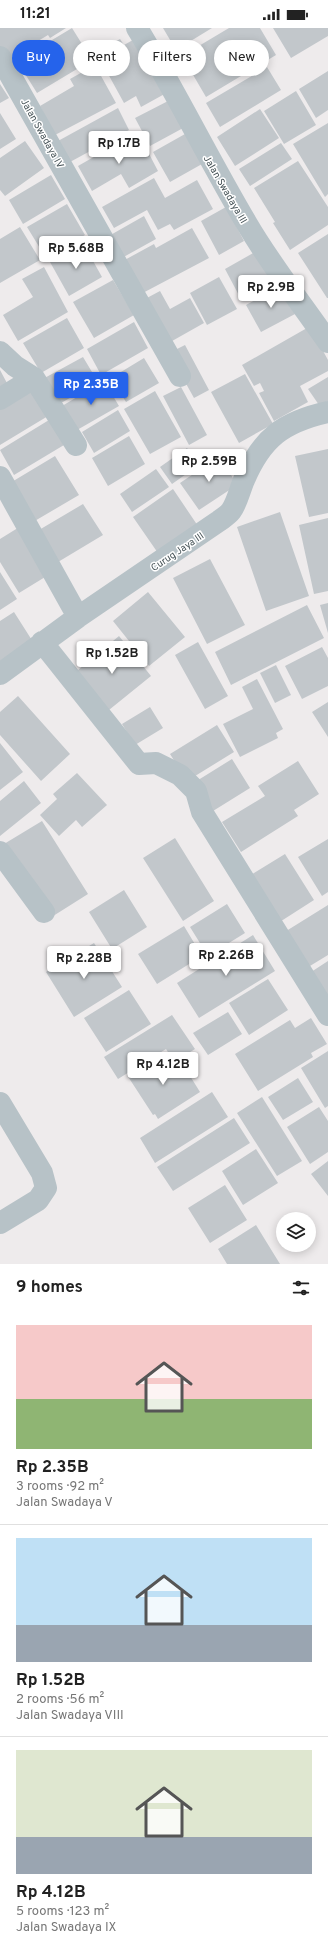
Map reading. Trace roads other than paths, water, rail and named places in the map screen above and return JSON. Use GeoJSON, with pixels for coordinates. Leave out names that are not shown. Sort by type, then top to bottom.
{"type":"FeatureCollection","features":[{"type":"Feature","properties":{"kind":"street","name":"Jalan Swadaya III"},"geometry":{"type":"LineString","coordinates":[[137,28],[169,83],[202,146],[248,225],[328,342]]}},
{"type":"Feature","properties":{"kind":"street","name":"Jalan Swadaya IV"},"geometry":{"type":"LineString","coordinates":[[0,57],[180,376]]}},
{"type":"Feature","properties":{"kind":"street"},"geometry":{"type":"LineString","coordinates":[[0,352],[15,366],[34,378],[76,445]]}},
{"type":"Feature","properties":{"kind":"street"},"geometry":{"type":"LineString","coordinates":[[0,399],[34,378]]}},
{"type":"Feature","properties":{"kind":"street","name":"Curug Jaya III"},"geometry":{"type":"LineString","coordinates":[[0,674],[78,617],[203,534],[231,511],[253,459],[269,438],[287,426],[313,415],[328,412]]}},
{"type":"Feature","properties":{"kind":"street"},"geometry":{"type":"LineString","coordinates":[[0,477],[78,617]]}},
{"type":"Feature","properties":{"kind":"street"},"geometry":{"type":"LineString","coordinates":[[42,642],[139,764],[156,763],[180,775],[196,791],[202,812],[328,1015]]}},
{"type":"Feature","properties":{"kind":"street"},"geometry":{"type":"LineString","coordinates":[[0,852],[44,912]]}},
{"type":"Feature","properties":{"kind":"street"},"geometry":{"type":"LineString","coordinates":[[0,1103],[42,1173],[46,1188],[38,1200],[0,1223]]}}]}
